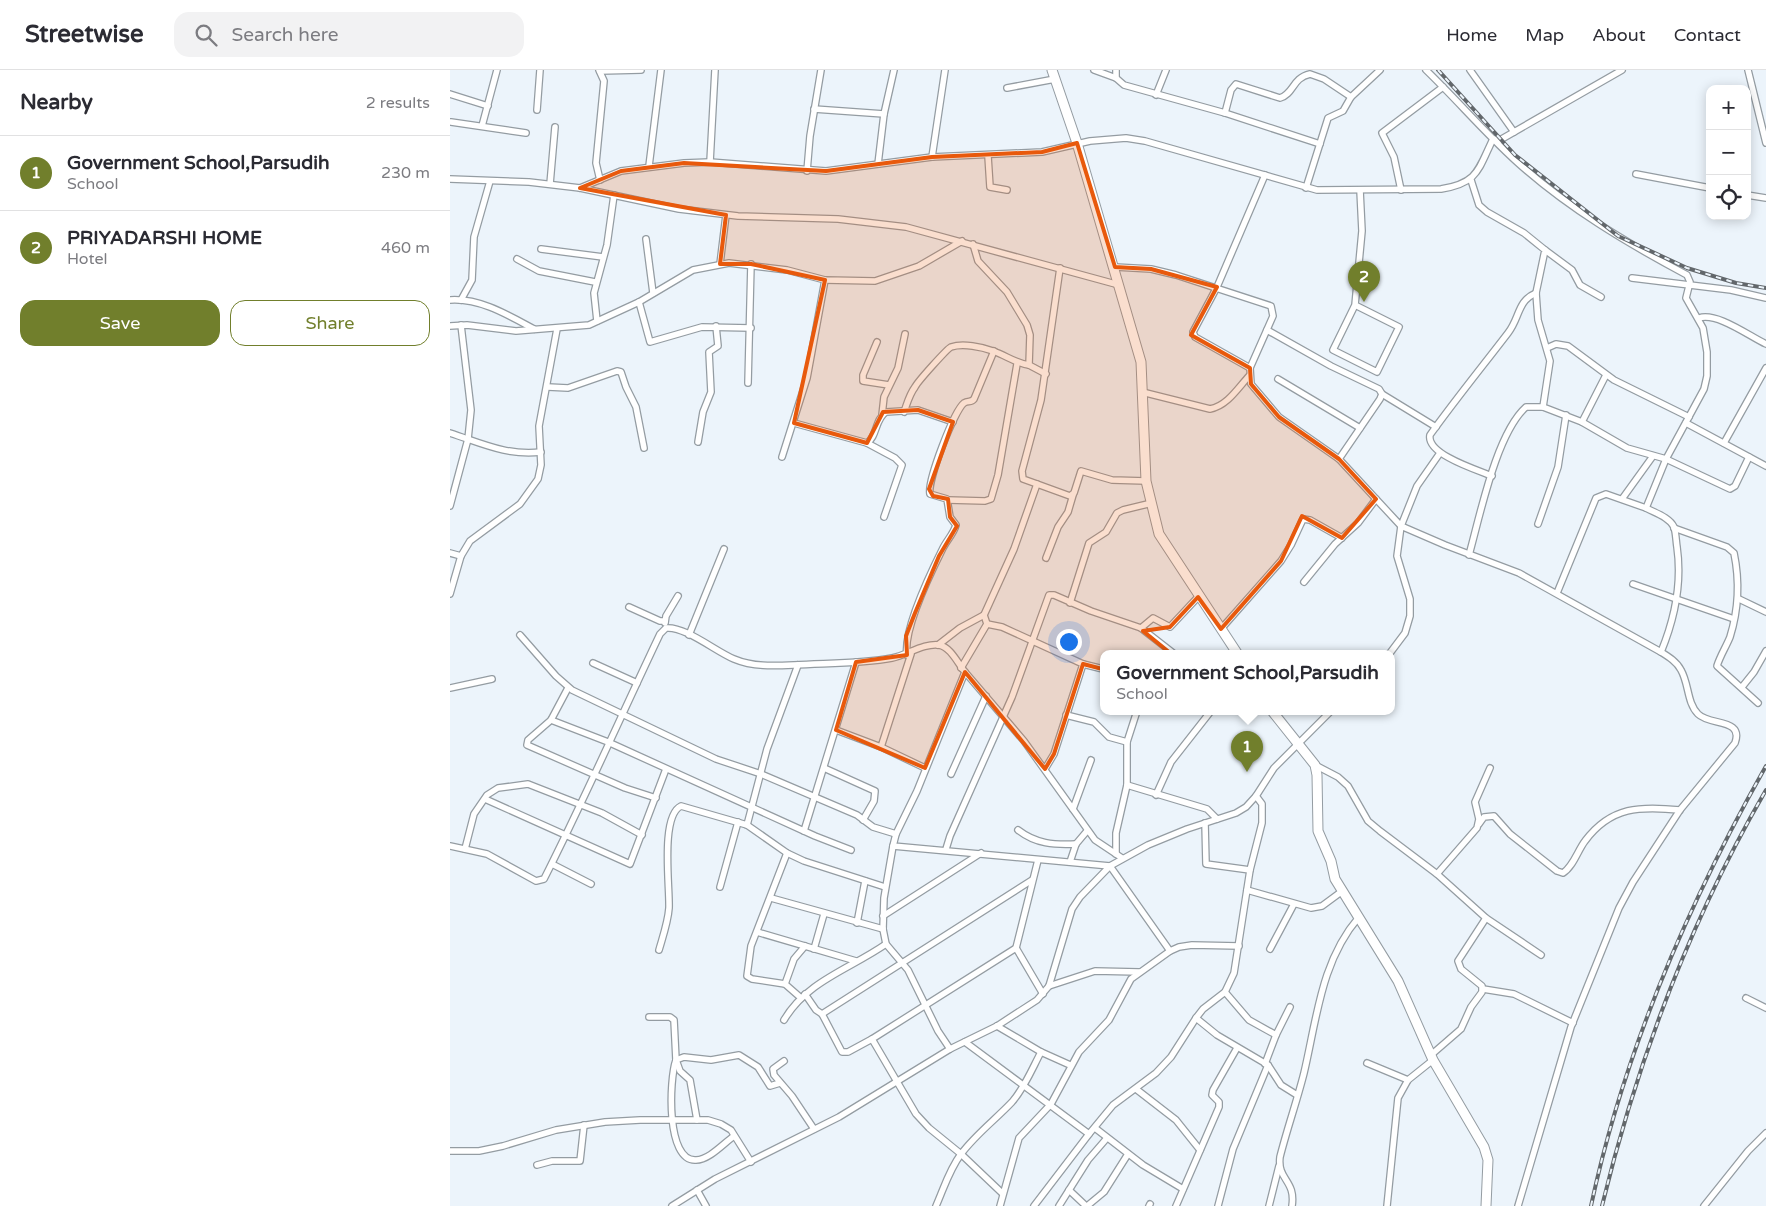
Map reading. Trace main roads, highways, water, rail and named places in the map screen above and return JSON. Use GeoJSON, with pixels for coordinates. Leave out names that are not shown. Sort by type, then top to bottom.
{"type":"FeatureCollection","features":[{"type":"Feature","properties":{"kind":"main road"},"geometry":{"type":"LineString","coordinates":[[1053,75],[1077,143],[1115,267],[1141,362],[1146,481],[1159,534],[1235,650]]}},
{"type":"Feature","properties":{"kind":"main road"},"geometry":{"type":"LineString","coordinates":[[1275,715],[1315,765],[1318,831],[1341,892],[1359,916],[1410,1003],[1432,1058],[1484,1147],[1488,1160],[1486,1206]]}},
{"type":"Feature","properties":{"kind":"railway"},"geometry":{"type":"LineString","coordinates":[[1438,70],[1515,155],[1618,236],[1687,268],[1736,283],[1766,288]]}},
{"type":"Feature","properties":{"kind":"railway"},"geometry":{"type":"LineString","coordinates":[[1591,1206],[1621,1091],[1640,1035],[1685,925],[1710,871],[1766,766]]}},
{"type":"Feature","properties":{"kind":"railway"},"geometry":{"type":"LineString","coordinates":[[1602,1206],[1632,1098],[1669,992],[1690,940],[1714,889],[1766,790]]}},
{"type":"Feature","properties":{"kind":"place","name":"PRIYADARSHI HOME"},"geometry":{"type":"Point","coordinates":[1364,302]}},
{"type":"Feature","properties":{"kind":"place","name":"Government School,Parsudih"},"geometry":{"type":"Point","coordinates":[1247,772]}}]}
